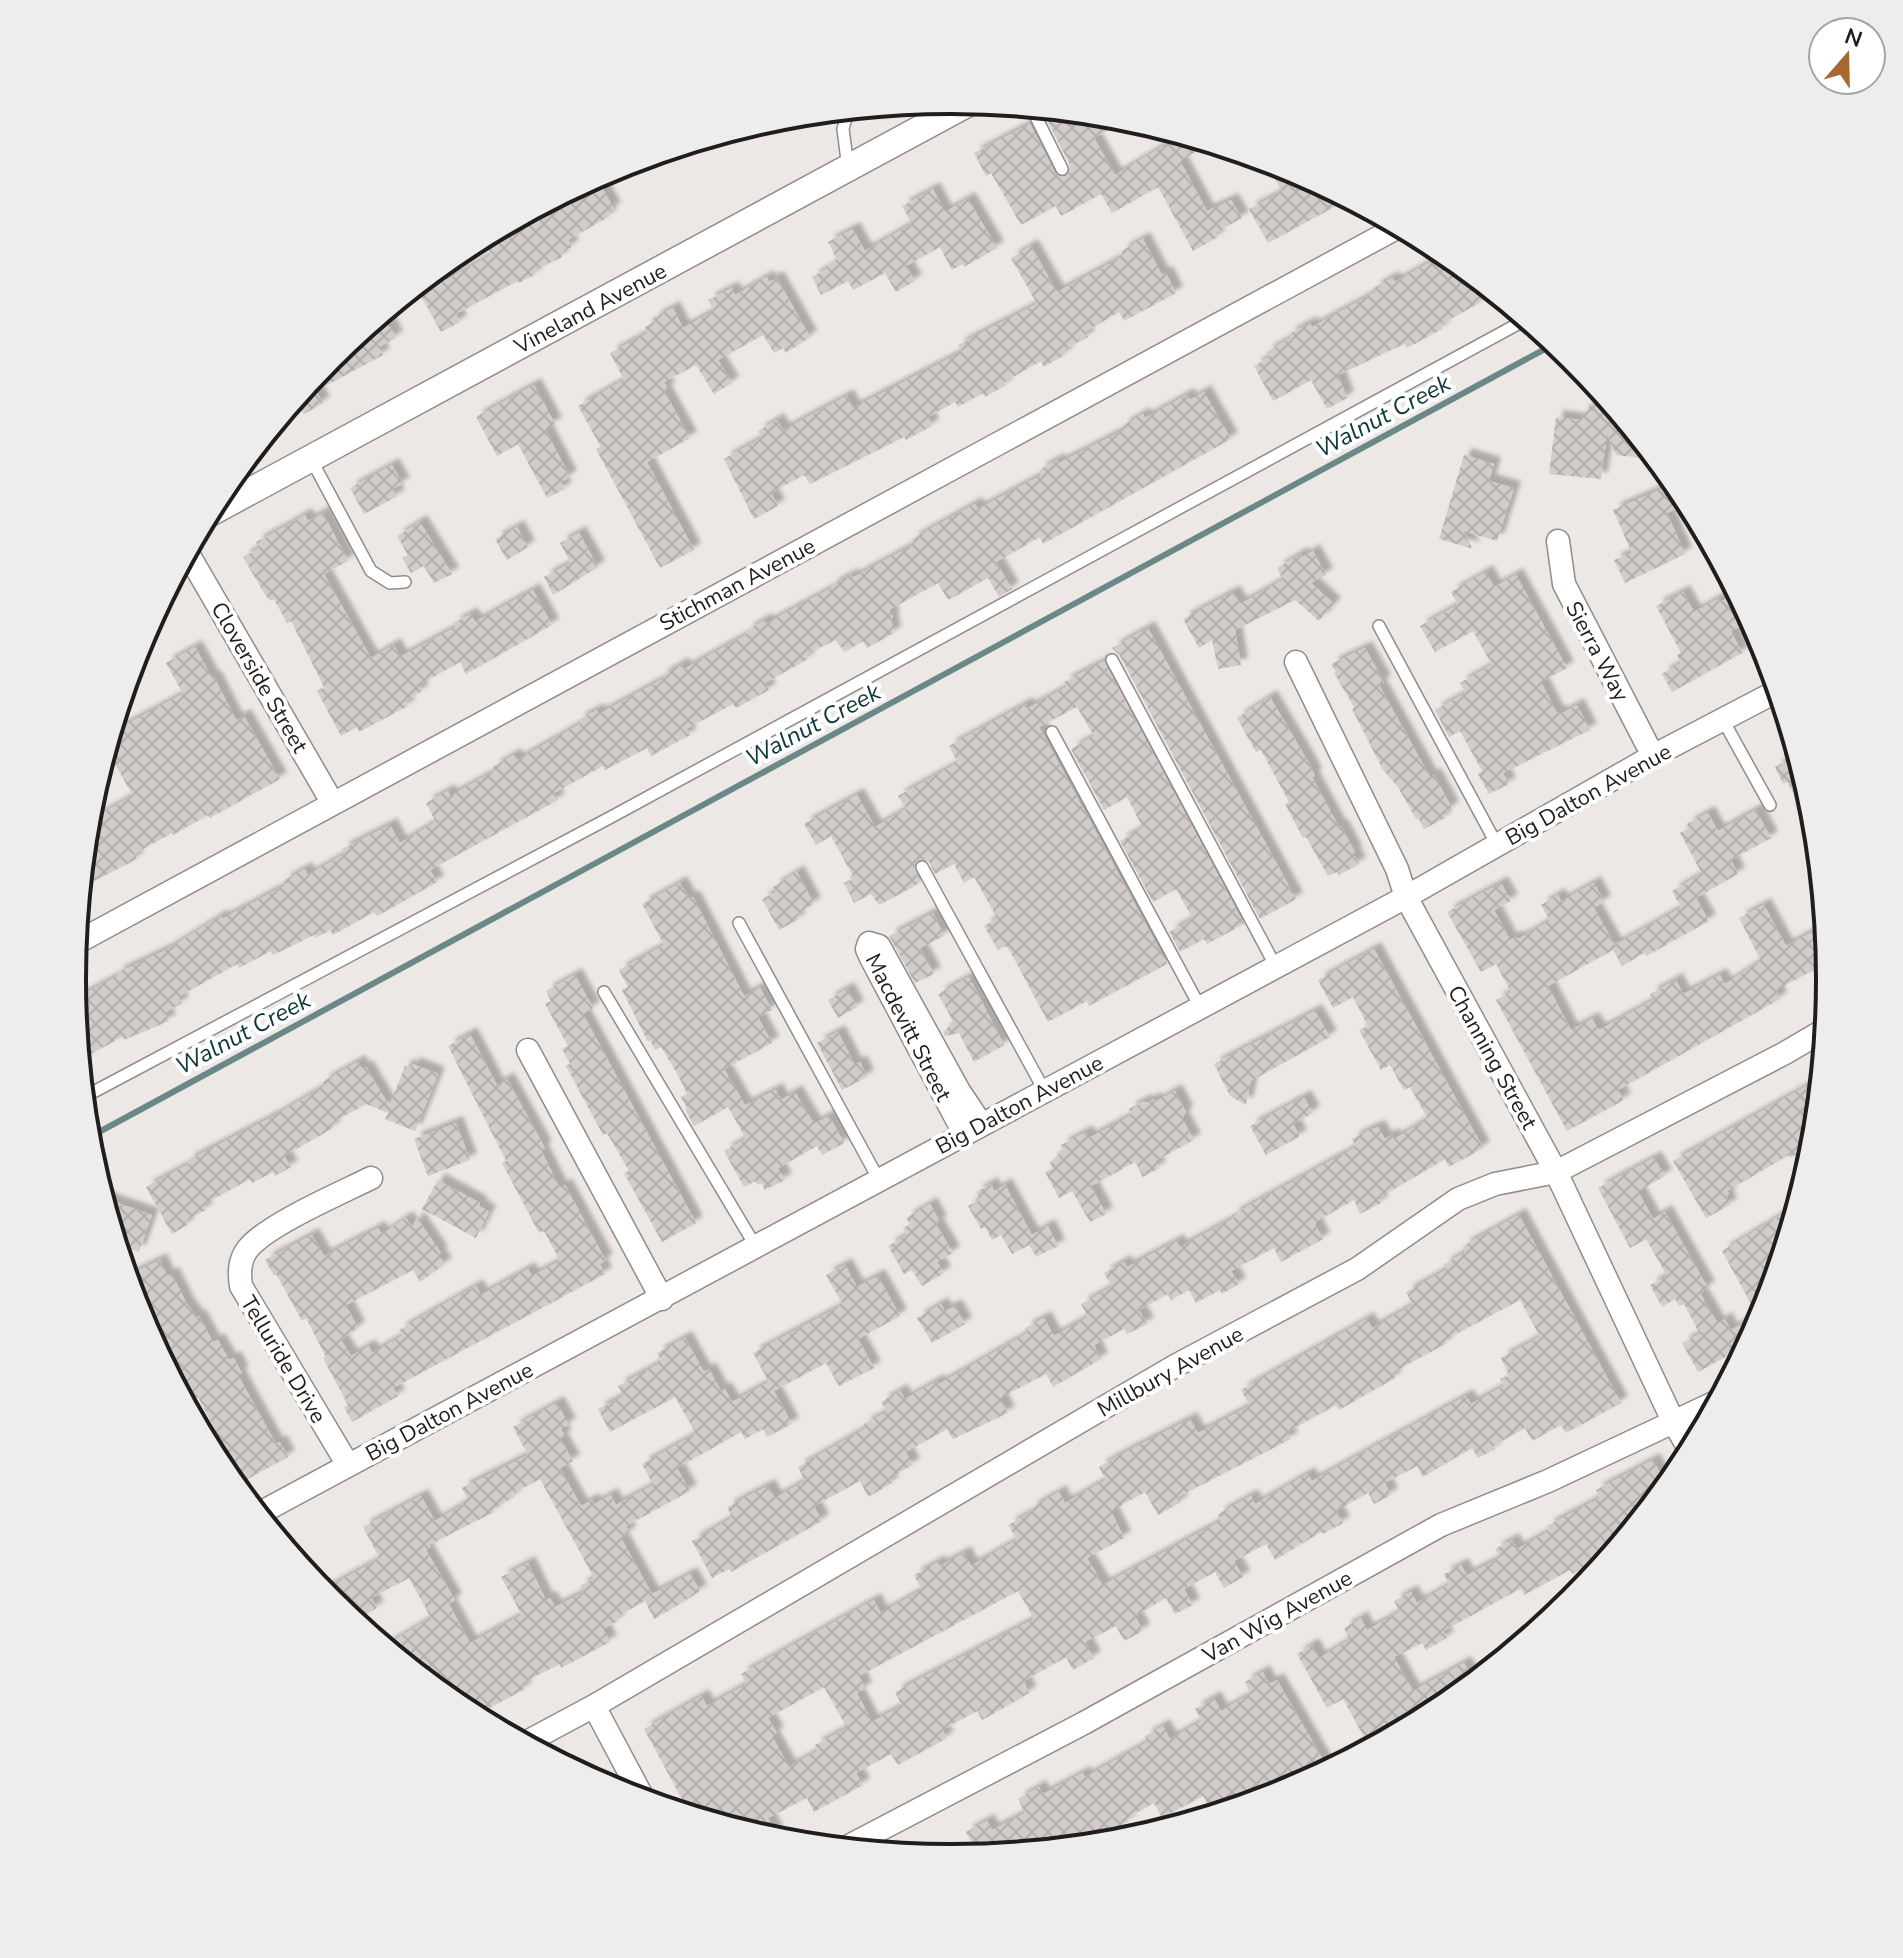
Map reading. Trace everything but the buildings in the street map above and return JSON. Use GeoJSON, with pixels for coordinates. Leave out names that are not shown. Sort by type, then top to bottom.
{"type":"FeatureCollection","features":[{"type":"Feature","properties":{"kind":"street","name":"Vineland Avenue"},"geometry":{"type":"LineString","coordinates":[[229,502],[948,114]]}},
{"type":"Feature","properties":{"kind":"street","name":"Stichman Avenue"},"geometry":{"type":"LineString","coordinates":[[87,937],[1389,232]]}},
{"type":"Feature","properties":{"kind":"street","name":"Sierra Way"},"geometry":{"type":"LineString","coordinates":[[1558,541],[1564,584],[1653,756]]}},
{"type":"Feature","properties":{"kind":"street","name":"Cloverside Street"},"geometry":{"type":"LineString","coordinates":[[193,562],[332,802]]}},
{"type":"Feature","properties":{"kind":"street","name":"Channing Street"},"geometry":{"type":"LineString","coordinates":[[1296,662],[1397,869],[1406,897],[1556,1172],[1684,1440]]}},
{"type":"Feature","properties":{"kind":"street","name":"Big Dalton Avenue"},"geometry":{"type":"LineString","coordinates":[[267,1509],[1406,897],[1653,756],[1769,695]]}},
{"type":"Feature","properties":{"kind":"street","name":"Macdevitt Street"},"geometry":{"type":"LineString","coordinates":[[869,943],[879,946],[959,1091],[972,1129],[871,958],[867,949],[869,943]]}},
{"type":"Feature","properties":{"kind":"street","name":"Millbury Avenue"},"geometry":{"type":"LineString","coordinates":[[535,1737],[1175,1366],[1357,1269],[1458,1199],[1495,1184],[1556,1172],[1815,1035]]}},
{"type":"Feature","properties":{"kind":"street"},"geometry":{"type":"LineString","coordinates":[[528,1050],[662,1299]]}},
{"type":"Feature","properties":{"kind":"street","name":"Telluride Drive"},"geometry":{"type":"LineString","coordinates":[[348,1465],[241,1286],[239,1270],[245,1252],[262,1234],[371,1178]]}},
{"type":"Feature","properties":{"kind":"street","name":"Van Wig Avenue"},"geometry":{"type":"LineString","coordinates":[[861,1839],[1084,1723],[1441,1525],[1548,1481],[1703,1409]]}},
{"type":"Feature","properties":{"kind":"street"},"geometry":{"type":"LineString","coordinates":[[594,1706],[636,1785]]}},
{"type":"Feature","properties":{"kind":"lane"},"geometry":{"type":"LineString","coordinates":[[1037,118],[1062,169]]}},
{"type":"Feature","properties":{"kind":"lane"},"geometry":{"type":"LineString","coordinates":[[845,120],[843,129],[848,168]]}},
{"type":"Feature","properties":{"kind":"lane"},"geometry":{"type":"LineString","coordinates":[[93,1092],[599,824],[1517,324]]}},
{"type":"Feature","properties":{"kind":"lane"},"geometry":{"type":"LineString","coordinates":[[311,458],[371,571],[390,583],[405,582]]}},
{"type":"Feature","properties":{"kind":"lane"},"geometry":{"type":"LineString","coordinates":[[1379,626],[1497,845]]}},
{"type":"Feature","properties":{"kind":"lane"},"geometry":{"type":"LineString","coordinates":[[1112,660],[1276,967]]}},
{"type":"Feature","properties":{"kind":"lane"},"geometry":{"type":"LineString","coordinates":[[1723,720],[1770,805]]}},
{"type":"Feature","properties":{"kind":"lane"},"geometry":{"type":"LineString","coordinates":[[1052,732],[1200,1007]]}},
{"type":"Feature","properties":{"kind":"lane"},"geometry":{"type":"LineString","coordinates":[[922,867],[1044,1090]]}},
{"type":"Feature","properties":{"kind":"lane"},"geometry":{"type":"LineString","coordinates":[[739,923],[879,1180]]}},
{"type":"Feature","properties":{"kind":"lane"},"geometry":{"type":"LineString","coordinates":[[604,992],[756,1247]]}},
{"type":"Feature","properties":{"kind":"waterway","name":"Walnut Creek"},"geometry":{"type":"LineString","coordinates":[[100,1131],[1545,349]]}}]}
